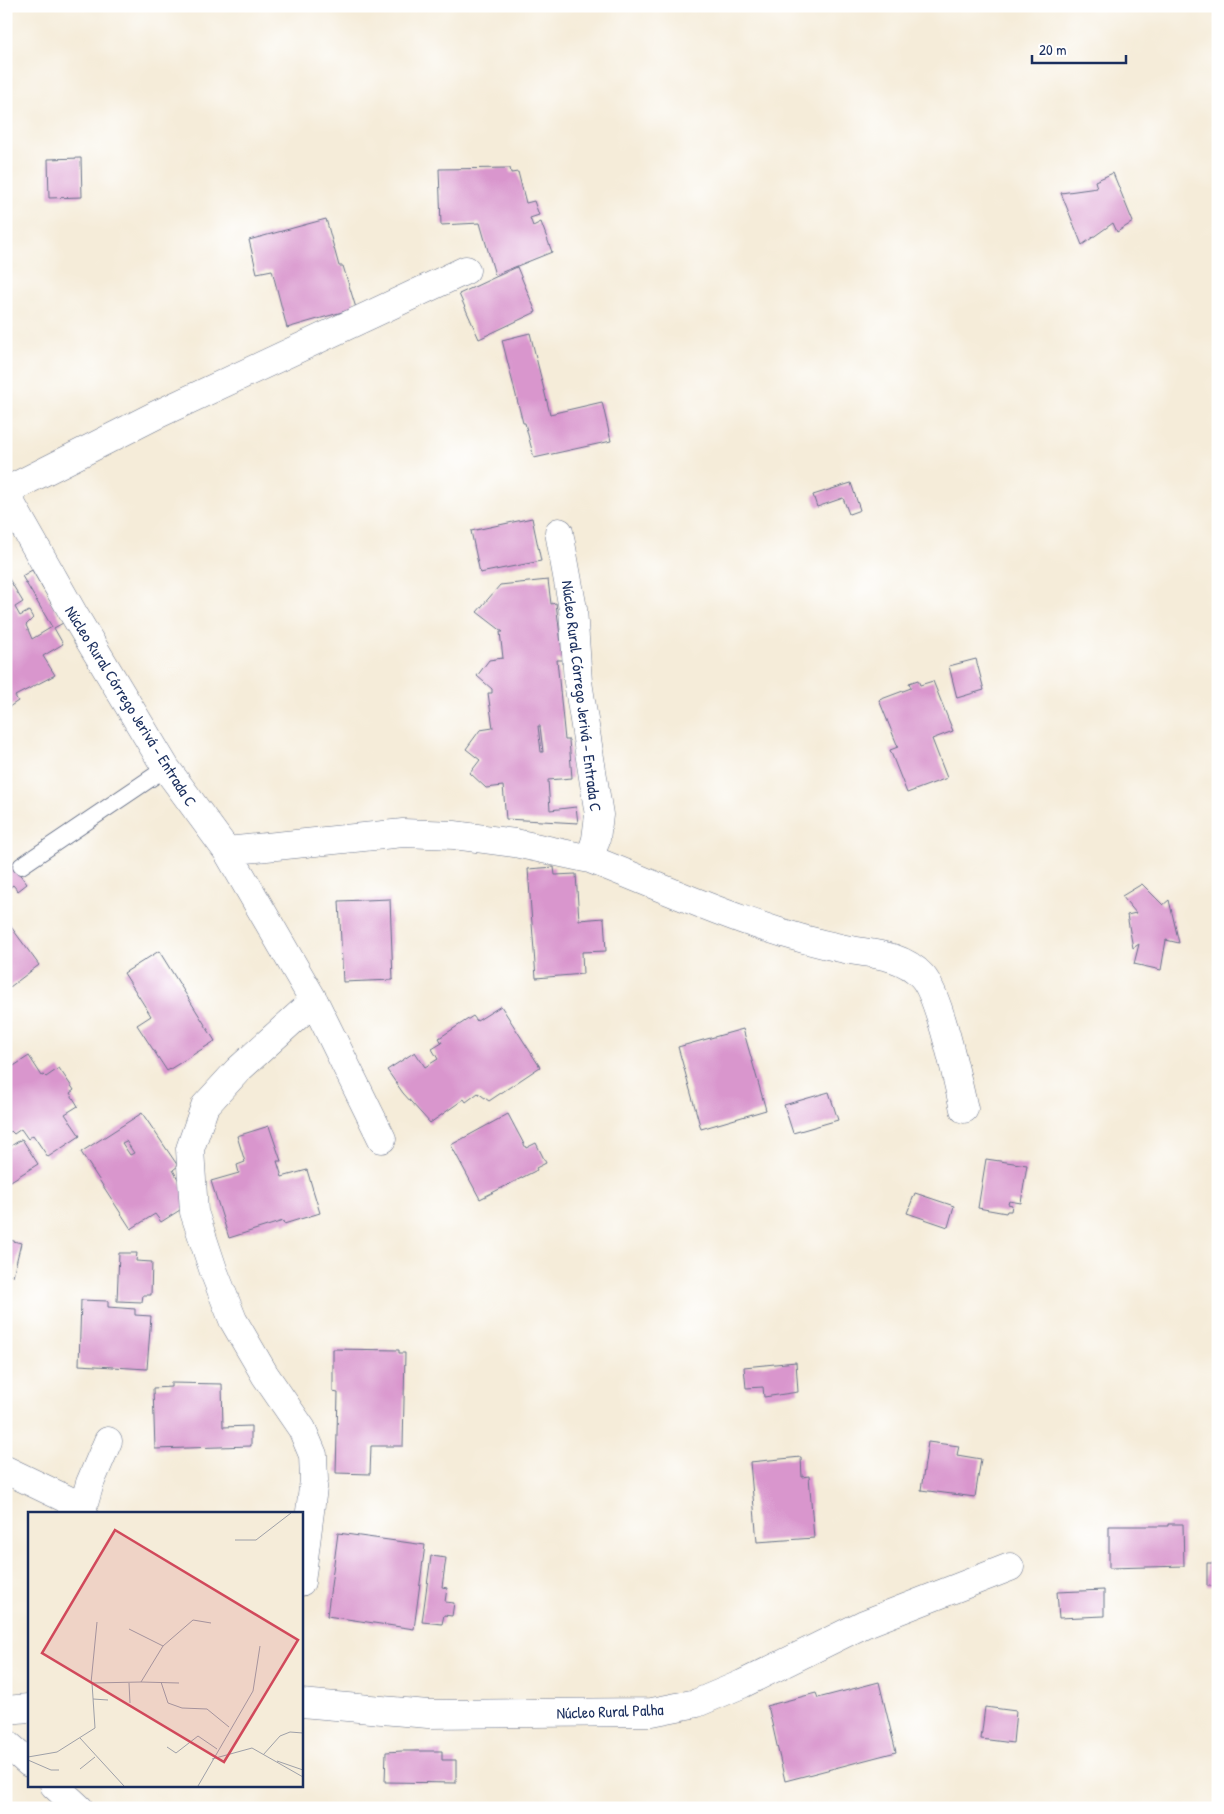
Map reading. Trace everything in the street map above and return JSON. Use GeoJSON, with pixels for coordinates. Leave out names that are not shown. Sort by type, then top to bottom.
{"type":"FeatureCollection","features":[{"type":"Feature","properties":{"kind":"street"},"geometry":{"type":"LineString","coordinates":[[6,491],[148,420],[466,270]]}},
{"type":"Feature","properties":{"kind":"street","name":"Núcleo Rural Córrego Jerivá - Entrada C"},"geometry":{"type":"LineString","coordinates":[[6,501],[12,505],[73,613],[166,768],[227,851],[314,1001],[382,1139]]}},
{"type":"Feature","properties":{"kind":"street","name":"Núcleo Rural Córrego Jerivá - Entrada C"},"geometry":{"type":"LineString","coordinates":[[559,532],[573,609],[582,717],[599,815],[596,839],[590,859]]}},
{"type":"Feature","properties":{"kind":"street"},"geometry":{"type":"LineString","coordinates":[[227,851],[403,833],[454,835],[515,843],[590,859],[698,904],[782,932],[845,949],[884,954],[906,964],[923,976],[935,997],[964,1109]]}},
{"type":"Feature","properties":{"kind":"street"},"geometry":{"type":"LineString","coordinates":[[302,1574],[314,1480],[313,1455],[302,1429],[264,1375],[233,1320],[214,1272],[194,1212],[190,1149],[206,1106],[238,1070],[314,1001]]}},
{"type":"Feature","properties":{"kind":"street"},"geometry":{"type":"LineString","coordinates":[[6,1470],[83,1510],[90,1483],[108,1441]]}},
{"type":"Feature","properties":{"kind":"street","name":"Núcleo Rural Palha"},"geometry":{"type":"LineString","coordinates":[[302,1703],[428,1714],[652,1712],[697,1703],[742,1684],[864,1624],[1010,1567]]}},
{"type":"Feature","properties":{"kind":"street"},"geometry":{"type":"LineString","coordinates":[[6,1710],[28,1708]]}},
{"type":"Feature","properties":{"kind":"street"},"geometry":{"type":"LineString","coordinates":[[6,1743],[28,1762]]}},
{"type":"Feature","properties":{"kind":"street"},"geometry":{"type":"LineString","coordinates":[[55,1786],[79,1808]]}},
{"type":"Feature","properties":{"kind":"lane"},"geometry":{"type":"LineString","coordinates":[[21,866],[166,768]]}},
{"type":"Feature","properties":{"kind":"building"},"geometry":{"type":"Polygon","coordinates":[[[81,158],[82,197],[49,198],[48,159],[81,158]]]}},
{"type":"Feature","properties":{"kind":"building"},"geometry":{"type":"Polygon","coordinates":[[[510,168],[511,173],[518,172],[526,203],[534,201],[539,215],[530,218],[533,226],[541,222],[552,252],[495,275],[480,223],[441,225],[439,169],[510,168]]]}},
{"type":"Feature","properties":{"kind":"building"},"geometry":{"type":"Polygon","coordinates":[[[1113,173],[1133,222],[1117,232],[1113,223],[1082,245],[1061,193],[1097,188],[1095,181],[1113,173]]]}},
{"type":"Feature","properties":{"kind":"building"},"geometry":{"type":"Polygon","coordinates":[[[326,219],[339,266],[343,266],[356,308],[287,328],[272,270],[257,273],[249,240],[326,219]]]}},
{"type":"Feature","properties":{"kind":"building"},"geometry":{"type":"Polygon","coordinates":[[[517,267],[536,312],[479,339],[459,294],[517,267]]]}},
{"type":"Feature","properties":{"kind":"building"},"geometry":{"type":"Polygon","coordinates":[[[530,333],[550,414],[602,402],[611,441],[534,458],[502,340],[530,333]]]}},
{"type":"Feature","properties":{"kind":"building"},"geometry":{"type":"Polygon","coordinates":[[[851,483],[860,510],[849,514],[843,498],[817,507],[813,495],[851,483]]]}},
{"type":"Feature","properties":{"kind":"building"},"geometry":{"type":"Polygon","coordinates":[[[532,518],[541,561],[480,573],[471,531],[532,518]]]}},
{"type":"Feature","properties":{"kind":"building"},"geometry":{"type":"Polygon","coordinates":[[[32,570],[63,623],[54,628],[63,644],[43,656],[55,675],[15,696],[18,701],[6,709],[6,574],[23,602],[15,607],[20,616],[29,611],[33,618],[26,625],[32,639],[52,627],[22,576],[32,570]]]}},
{"type":"Feature","properties":{"kind":"building"},"geometry":{"type":"Polygon","coordinates":[[[548,580],[551,604],[556,603],[563,660],[557,660],[565,740],[569,740],[572,778],[548,780],[550,810],[576,807],[578,823],[506,819],[503,786],[486,788],[470,773],[480,760],[466,749],[480,730],[493,728],[488,693],[492,693],[492,689],[477,676],[489,660],[503,658],[500,632],[503,632],[477,612],[500,585],[548,580]],[[538,726],[541,752],[543,752],[540,726],[538,726]]]}},
{"type":"Feature","properties":{"kind":"building"},"geometry":{"type":"Polygon","coordinates":[[[976,659],[984,690],[957,698],[949,666],[976,659]]]}},
{"type":"Feature","properties":{"kind":"building"},"geometry":{"type":"Polygon","coordinates":[[[918,680],[920,685],[933,681],[953,731],[932,739],[947,778],[907,793],[890,750],[898,747],[879,700],[911,688],[909,683],[918,680]]]}},
{"type":"Feature","properties":{"kind":"building"},"geometry":{"type":"Polygon","coordinates":[[[6,856],[27,884],[18,891],[13,885],[6,890],[6,856]]]}},
{"type":"Feature","properties":{"kind":"building"},"geometry":{"type":"Polygon","coordinates":[[[554,867],[555,875],[576,874],[579,920],[604,918],[606,951],[582,952],[583,974],[536,978],[528,869],[554,867]]]}},
{"type":"Feature","properties":{"kind":"building"},"geometry":{"type":"Polygon","coordinates":[[[1142,884],[1163,905],[1169,900],[1179,943],[1166,940],[1161,970],[1134,964],[1139,944],[1133,948],[1127,915],[1136,913],[1122,896],[1142,884]]]}},
{"type":"Feature","properties":{"kind":"building"},"geometry":{"type":"Polygon","coordinates":[[[390,899],[393,980],[343,982],[339,901],[390,899]]]}},
{"type":"Feature","properties":{"kind":"building"},"geometry":{"type":"Polygon","coordinates":[[[6,920],[39,965],[6,990],[6,920]]]}},
{"type":"Feature","properties":{"kind":"building"},"geometry":{"type":"Polygon","coordinates":[[[159,951],[215,1041],[167,1071],[137,1025],[151,1016],[124,973],[159,951]]]}},
{"type":"Feature","properties":{"kind":"building"},"geometry":{"type":"Polygon","coordinates":[[[501,1006],[540,1067],[489,1101],[478,1093],[466,1102],[464,1099],[430,1123],[403,1093],[387,1070],[415,1052],[425,1067],[438,1059],[432,1049],[442,1043],[439,1038],[473,1016],[477,1021],[501,1006]]]}},
{"type":"Feature","properties":{"kind":"building"},"geometry":{"type":"Polygon","coordinates":[[[743,1029],[766,1110],[701,1129],[678,1047],[743,1029]]]}},
{"type":"Feature","properties":{"kind":"building"},"geometry":{"type":"Polygon","coordinates":[[[29,1056],[42,1076],[46,1077],[59,1068],[74,1090],[70,1093],[78,1106],[65,1114],[80,1136],[48,1157],[33,1135],[28,1139],[21,1129],[14,1134],[11,1131],[6,1135],[6,1071],[29,1056]]]}},
{"type":"Feature","properties":{"kind":"building"},"geometry":{"type":"Polygon","coordinates":[[[829,1092],[838,1120],[793,1133],[784,1105],[829,1092]]]}},
{"type":"Feature","properties":{"kind":"building"},"geometry":{"type":"Polygon","coordinates":[[[142,1113],[178,1166],[173,1170],[191,1203],[161,1222],[155,1214],[131,1229],[81,1152],[142,1113]],[[126,1141],[122,1143],[130,1155],[134,1153],[126,1141]]]}},
{"type":"Feature","properties":{"kind":"building"},"geometry":{"type":"Polygon","coordinates":[[[508,1114],[526,1148],[536,1143],[546,1163],[536,1168],[537,1170],[480,1199],[451,1145],[508,1114]]]}},
{"type":"Feature","properties":{"kind":"building"},"geometry":{"type":"Polygon","coordinates":[[[269,1126],[281,1161],[277,1161],[282,1177],[307,1170],[320,1213],[284,1224],[283,1221],[229,1238],[211,1181],[239,1173],[237,1165],[245,1162],[237,1136],[269,1126]]]}},
{"type":"Feature","properties":{"kind":"building"},"geometry":{"type":"Polygon","coordinates":[[[22,1139],[38,1164],[6,1184],[6,1149],[22,1139]]]}},
{"type":"Feature","properties":{"kind":"building"},"geometry":{"type":"Polygon","coordinates":[[[986,1159],[1027,1165],[1021,1203],[1009,1201],[1008,1204],[1012,1205],[1011,1211],[1006,1213],[978,1208],[986,1159]]]}},
{"type":"Feature","properties":{"kind":"building"},"geometry":{"type":"Polygon","coordinates":[[[915,1193],[954,1206],[948,1227],[907,1213],[915,1193]]]}},
{"type":"Feature","properties":{"kind":"building"},"geometry":{"type":"Polygon","coordinates":[[[6,1239],[21,1243],[13,1276],[6,1274],[6,1239]]]}},
{"type":"Feature","properties":{"kind":"building"},"geometry":{"type":"Polygon","coordinates":[[[119,1253],[137,1253],[136,1261],[152,1262],[151,1295],[143,1295],[142,1302],[117,1301],[119,1253]]]}},
{"type":"Feature","properties":{"kind":"building"},"geometry":{"type":"Polygon","coordinates":[[[81,1300],[108,1301],[108,1307],[135,1309],[135,1315],[151,1316],[147,1369],[79,1365],[81,1300]]]}},
{"type":"Feature","properties":{"kind":"building"},"geometry":{"type":"Polygon","coordinates":[[[333,1349],[399,1350],[399,1353],[405,1353],[403,1446],[371,1446],[370,1474],[336,1473],[338,1393],[333,1392],[333,1349]]]}},
{"type":"Feature","properties":{"kind":"building"},"geometry":{"type":"Polygon","coordinates":[[[796,1362],[798,1392],[764,1397],[763,1387],[746,1388],[744,1367],[796,1362]]]}},
{"type":"Feature","properties":{"kind":"building"},"geometry":{"type":"Polygon","coordinates":[[[171,1383],[222,1384],[223,1427],[251,1426],[251,1446],[155,1449],[153,1388],[171,1387],[171,1383]]]}},
{"type":"Feature","properties":{"kind":"building"},"geometry":{"type":"Polygon","coordinates":[[[928,1442],[959,1446],[957,1455],[981,1459],[975,1497],[921,1490],[928,1442]]]}},
{"type":"Feature","properties":{"kind":"building"},"geometry":{"type":"Polygon","coordinates":[[[801,1457],[802,1477],[809,1476],[814,1538],[757,1542],[750,1462],[801,1457]]]}},
{"type":"Feature","properties":{"kind":"building"},"geometry":{"type":"Polygon","coordinates":[[[1168,1524],[1183,1524],[1184,1566],[1109,1568],[1109,1526],[1168,1526],[1168,1524]]]}},
{"type":"Feature","properties":{"kind":"building"},"geometry":{"type":"Polygon","coordinates":[[[338,1533],[425,1545],[414,1629],[327,1616],[338,1533]]]}},
{"type":"Feature","properties":{"kind":"building"},"geometry":{"type":"Polygon","coordinates":[[[431,1556],[446,1558],[442,1587],[447,1588],[445,1602],[454,1603],[452,1616],[444,1615],[442,1624],[422,1622],[431,1556]]]}},
{"type":"Feature","properties":{"kind":"building"},"geometry":{"type":"Polygon","coordinates":[[[1207,1563],[1218,1563],[1218,1586],[1207,1586],[1207,1563]]]}},
{"type":"Feature","properties":{"kind":"building"},"geometry":{"type":"Polygon","coordinates":[[[1104,1590],[1104,1616],[1059,1618],[1057,1592],[1104,1590]]]}},
{"type":"Feature","properties":{"kind":"building"},"geometry":{"type":"Polygon","coordinates":[[[879,1682],[896,1752],[785,1781],[769,1710],[766,1706],[816,1693],[818,1698],[879,1682]]]}},
{"type":"Feature","properties":{"kind":"building"},"geometry":{"type":"Polygon","coordinates":[[[985,1707],[1016,1711],[1013,1743],[981,1739],[985,1707]]]}},
{"type":"Feature","properties":{"kind":"building"},"geometry":{"type":"Polygon","coordinates":[[[442,1751],[442,1760],[456,1760],[456,1783],[385,1782],[386,1752],[442,1751]]]}}]}
